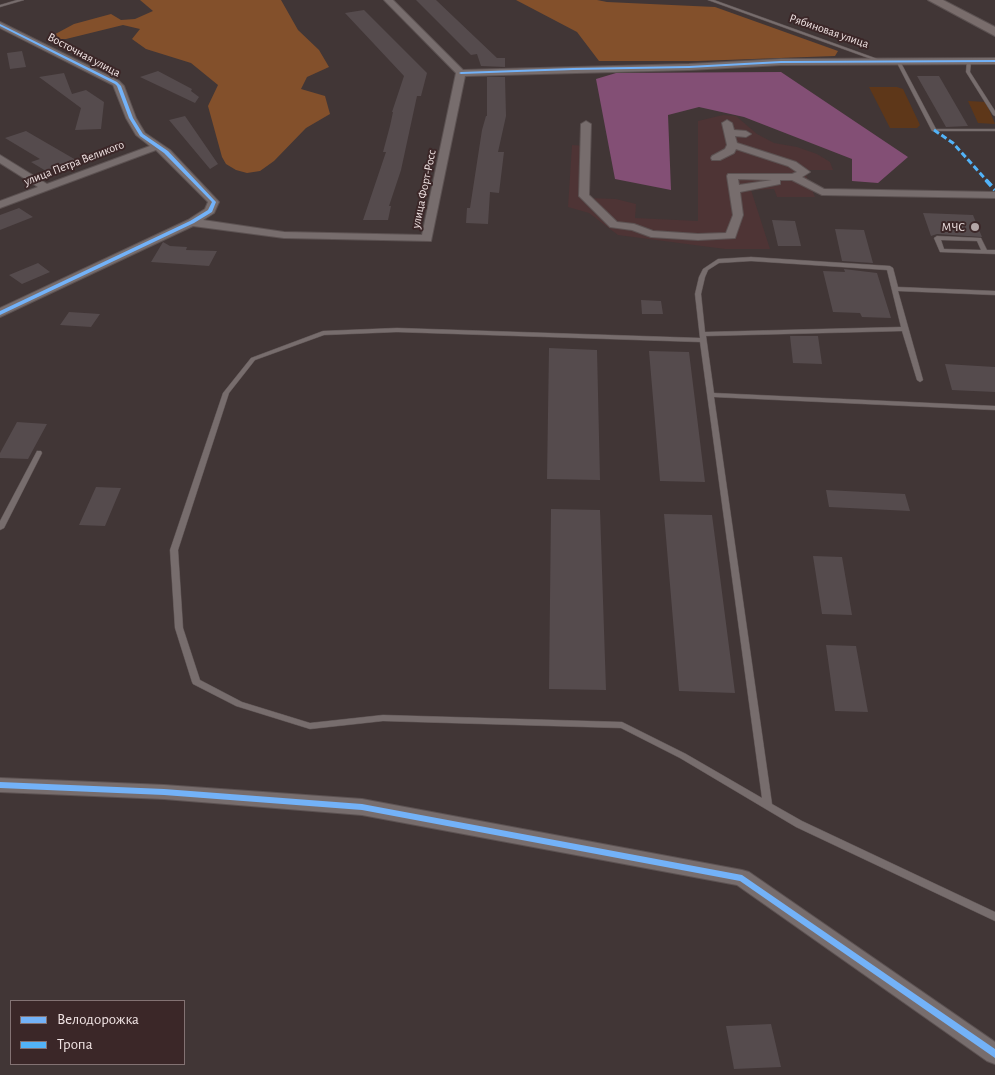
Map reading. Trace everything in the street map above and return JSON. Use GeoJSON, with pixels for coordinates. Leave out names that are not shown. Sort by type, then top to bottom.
{"type":"FeatureCollection","features":[{"type":"Feature","properties":{"kind":"main road"},"geometry":{"type":"LineString","coordinates":[[934,0],[992,29]]}},
{"type":"Feature","properties":{"kind":"street"},"geometry":{"type":"LineString","coordinates":[[388,0],[461,74],[573,69],[688,67],[780,62],[995,61]]}},
{"type":"Feature","properties":{"kind":"street","name":"Восточная улица"},"geometry":{"type":"LineString","coordinates":[[0,24],[119,86],[131,118],[141,135],[166,152],[214,202],[210,211],[192,222]]}},
{"type":"Feature","properties":{"kind":"street","name":"улица Форт-Росс"},"geometry":{"type":"LineString","coordinates":[[192,222],[284,235],[427,238],[461,74]]}},
{"type":"Feature","properties":{"kind":"street"},"geometry":{"type":"LineString","coordinates":[[586,124],[584,196],[614,225],[634,228],[651,234],[731,236],[738,215],[732,176],[794,177],[805,172],[758,149],[732,145]]}},
{"type":"Feature","properties":{"kind":"street"},"geometry":{"type":"LineString","coordinates":[[716,158],[730,151],[732,145],[728,128],[744,131]]}},
{"type":"Feature","properties":{"kind":"street","name":"улица Петра Великого"},"geometry":{"type":"LineString","coordinates":[[0,205],[158,146]]}},
{"type":"Feature","properties":{"kind":"street"},"geometry":{"type":"LineString","coordinates":[[0,158],[46,188]]}},
{"type":"Feature","properties":{"kind":"street"},"geometry":{"type":"LineString","coordinates":[[794,177],[822,192],[995,195]]}},
{"type":"Feature","properties":{"kind":"street"},"geometry":{"type":"LineString","coordinates":[[0,313],[192,222]]}},
{"type":"Feature","properties":{"kind":"street"},"geometry":{"type":"LineString","coordinates":[[0,785],[164,792],[362,807],[742,878],[995,1054]]}},
{"type":"Feature","properties":{"kind":"lane"},"geometry":{"type":"LineString","coordinates":[[0,6],[22,0]]}},
{"type":"Feature","properties":{"kind":"lane","name":"Рябиновая улица"},"geometry":{"type":"LineString","coordinates":[[710,0],[884,62]]}},
{"type":"Feature","properties":{"kind":"lane"},"geometry":{"type":"LineString","coordinates":[[969,61],[968,72],[995,114]]}},
{"type":"Feature","properties":{"kind":"lane"},"geometry":{"type":"LineString","coordinates":[[898,62],[934,130],[995,130]]}},
{"type":"Feature","properties":{"kind":"lane"},"geometry":{"type":"LineString","coordinates":[[984,252],[979,240],[937,238],[942,251],[984,252],[995,252]]}},
{"type":"Feature","properties":{"kind":"lane"},"geometry":{"type":"LineString","coordinates":[[768,806],[710,395],[698,294],[702,277],[706,269],[718,261],[752,259],[890,268],[920,380]]}},
{"type":"Feature","properties":{"kind":"lane"},"geometry":{"type":"LineString","coordinates":[[895,289],[995,293]]}},
{"type":"Feature","properties":{"kind":"lane"},"geometry":{"type":"LineString","coordinates":[[905,329],[703,337],[397,330],[323,333],[253,359],[226,393],[174,550],[178,628],[196,682],[239,704],[310,726],[383,718],[622,725],[683,756],[808,829],[995,916]]}},
{"type":"Feature","properties":{"kind":"lane"},"geometry":{"type":"LineString","coordinates":[[710,395],[995,408]]}},
{"type":"Feature","properties":{"kind":"lane"},"geometry":{"type":"LineString","coordinates":[[0,528],[39,453]]}},
{"type":"Feature","properties":{"kind":"shaded area"},"geometry":{"type":"Polygon","coordinates":[[[140,0],[281,0],[298,30],[319,50],[329,67],[307,77],[301,89],[325,96],[330,114],[306,128],[274,161],[260,171],[247,173],[236,170],[226,164],[222,157],[208,106],[218,85],[191,63],[146,49],[132,39],[140,29],[123,25],[66,39],[46,39],[74,24],[111,14],[121,20],[135,19],[153,11],[140,0]]]}},
{"type":"Feature","properties":{"kind":"shaded area"},"geometry":{"type":"Polygon","coordinates":[[[516,0],[597,0],[715,7],[838,51],[835,56],[698,61],[599,61],[577,32],[516,0]]]}},
{"type":"Feature","properties":{"kind":"shaded area"},"geometry":{"type":"Polygon","coordinates":[[[781,72],[908,157],[878,183],[852,181],[852,159],[744,117],[699,107],[668,115],[671,190],[615,179],[596,79],[616,73],[781,72]]]}},
{"type":"Feature","properties":{"kind":"shaded area"},"geometry":{"type":"Polygon","coordinates":[[[869,87],[897,87],[903,89],[920,125],[917,128],[890,128],[869,87]]]}},
{"type":"Feature","properties":{"kind":"shaded area"},"geometry":{"type":"Polygon","coordinates":[[[968,101],[986,102],[995,124],[978,123],[968,101]]]}},
{"type":"Feature","properties":{"kind":"shaded area"},"geometry":{"type":"Polygon","coordinates":[[[723,115],[736,116],[757,134],[774,143],[797,147],[817,154],[830,162],[833,170],[804,170],[815,197],[777,197],[774,189],[751,190],[770,249],[725,249],[618,235],[589,213],[568,207],[572,145],[588,146],[586,198],[616,199],[636,204],[635,218],[698,221],[698,121],[723,115]]]}},
{"type":"Feature","properties":{"kind":"building"},"geometry":{"type":"Polygon","coordinates":[[[416,0],[436,0],[497,58],[505,58],[505,67],[481,66],[477,54],[471,55],[416,0]]]}},
{"type":"Feature","properties":{"kind":"building"},"geometry":{"type":"Polygon","coordinates":[[[364,10],[427,73],[421,96],[417,96],[401,170],[389,206],[391,206],[388,220],[363,220],[386,152],[383,152],[392,112],[404,76],[345,13],[364,10]]]}},
{"type":"Feature","properties":{"kind":"building"},"geometry":{"type":"Polygon","coordinates":[[[22,51],[26,67],[10,69],[7,53],[22,51]]]}},
{"type":"Feature","properties":{"kind":"building"},"geometry":{"type":"Polygon","coordinates":[[[158,71],[192,89],[191,91],[199,97],[195,103],[140,77],[158,71]]]}},
{"type":"Feature","properties":{"kind":"building"},"geometry":{"type":"Polygon","coordinates":[[[64,73],[72,94],[86,90],[104,102],[101,129],[75,130],[81,108],[39,77],[64,73]]]}},
{"type":"Feature","properties":{"kind":"building"},"geometry":{"type":"Polygon","coordinates":[[[917,76],[939,76],[968,126],[946,127],[917,76]]]}},
{"type":"Feature","properties":{"kind":"building"},"geometry":{"type":"Polygon","coordinates":[[[487,77],[505,77],[506,116],[498,152],[504,152],[499,193],[490,192],[488,224],[466,223],[467,208],[470,208],[482,130],[487,116],[487,77]]]}},
{"type":"Feature","properties":{"kind":"building"},"geometry":{"type":"Polygon","coordinates":[[[185,116],[218,164],[210,169],[169,120],[185,116]]]}},
{"type":"Feature","properties":{"kind":"building"},"geometry":{"type":"Polygon","coordinates":[[[26,131],[76,160],[46,171],[31,162],[40,159],[5,138],[26,131]]]}},
{"type":"Feature","properties":{"kind":"building"},"geometry":{"type":"Polygon","coordinates":[[[19,208],[33,217],[0,230],[0,215],[19,208]]]}},
{"type":"Feature","properties":{"kind":"building"},"geometry":{"type":"Polygon","coordinates":[[[923,213],[973,215],[982,237],[937,234],[931,236],[923,213]]]}},
{"type":"Feature","properties":{"kind":"building"},"geometry":{"type":"Polygon","coordinates":[[[772,220],[795,221],[801,246],[778,246],[772,220]]]}},
{"type":"Feature","properties":{"kind":"building"},"geometry":{"type":"Polygon","coordinates":[[[835,229],[864,230],[873,263],[842,261],[835,229]]]}},
{"type":"Feature","properties":{"kind":"building"},"geometry":{"type":"Polygon","coordinates":[[[163,242],[170,246],[187,247],[186,250],[217,251],[209,266],[151,262],[163,242]]]}},
{"type":"Feature","properties":{"kind":"building"},"geometry":{"type":"Polygon","coordinates":[[[38,263],[50,272],[22,284],[9,275],[38,263]]]}},
{"type":"Feature","properties":{"kind":"building"},"geometry":{"type":"Polygon","coordinates":[[[844,269],[877,273],[891,318],[862,317],[860,313],[833,312],[823,271],[845,272],[844,269]]]}},
{"type":"Feature","properties":{"kind":"building"},"geometry":{"type":"Polygon","coordinates":[[[641,300],[661,301],[663,314],[642,314],[641,300]]]}},
{"type":"Feature","properties":{"kind":"building"},"geometry":{"type":"Polygon","coordinates":[[[69,312],[100,314],[91,327],[60,325],[69,312]]]}},
{"type":"Feature","properties":{"kind":"building"},"geometry":{"type":"Polygon","coordinates":[[[790,336],[818,336],[822,364],[793,363],[790,336]]]}},
{"type":"Feature","properties":{"kind":"building"},"geometry":{"type":"Polygon","coordinates":[[[549,348],[597,350],[600,480],[547,479],[549,348]]]}},
{"type":"Feature","properties":{"kind":"building"},"geometry":{"type":"Polygon","coordinates":[[[649,351],[689,352],[705,482],[660,481],[649,351]]]}},
{"type":"Feature","properties":{"kind":"building"},"geometry":{"type":"Polygon","coordinates":[[[945,364],[995,367],[995,392],[952,390],[945,364]]]}},
{"type":"Feature","properties":{"kind":"building"},"geometry":{"type":"Polygon","coordinates":[[[17,422],[47,424],[28,459],[0,458],[0,453],[17,422]]]}},
{"type":"Feature","properties":{"kind":"building"},"geometry":{"type":"Polygon","coordinates":[[[96,487],[121,488],[105,526],[79,525],[96,487]]]}},
{"type":"Feature","properties":{"kind":"building"},"geometry":{"type":"Polygon","coordinates":[[[826,490],[905,494],[910,511],[829,507],[826,490]]]}},
{"type":"Feature","properties":{"kind":"building"},"geometry":{"type":"Polygon","coordinates":[[[551,509],[600,510],[606,690],[549,689],[551,509]]]}},
{"type":"Feature","properties":{"kind":"building"},"geometry":{"type":"Polygon","coordinates":[[[664,514],[712,515],[735,693],[679,691],[664,514]]]}},
{"type":"Feature","properties":{"kind":"building"},"geometry":{"type":"Polygon","coordinates":[[[813,556],[842,557],[852,615],[822,614],[813,556]]]}},
{"type":"Feature","properties":{"kind":"building"},"geometry":{"type":"Polygon","coordinates":[[[826,645],[856,646],[868,712],[835,711],[826,645]]]}},
{"type":"Feature","properties":{"kind":"building"},"geometry":{"type":"Polygon","coordinates":[[[771,1024],[781,1067],[734,1069],[726,1026],[771,1024]]]}},
{"type":"Feature","properties":{"kind":"marked path"},"geometry":{"type":"LineString","coordinates":[[934,130],[953,143],[995,190]]}},
{"type":"Feature","properties":{"kind":"cycle path"},"geometry":{"type":"LineString","coordinates":[[0,25],[116,83],[119,86],[131,118],[141,135],[166,152],[214,202],[210,211],[192,222],[0,313]]}},
{"type":"Feature","properties":{"kind":"cycle path"},"geometry":{"type":"LineString","coordinates":[[461,73],[689,67],[781,62],[995,61]]}},
{"type":"Feature","properties":{"kind":"cycle path"},"geometry":{"type":"LineString","coordinates":[[0,785],[164,792],[362,807],[742,878],[995,1054]]}},
{"type":"Feature","properties":{"kind":"place","name":"МЧС"},"geometry":{"type":"Point","coordinates":[975,227]}}]}
